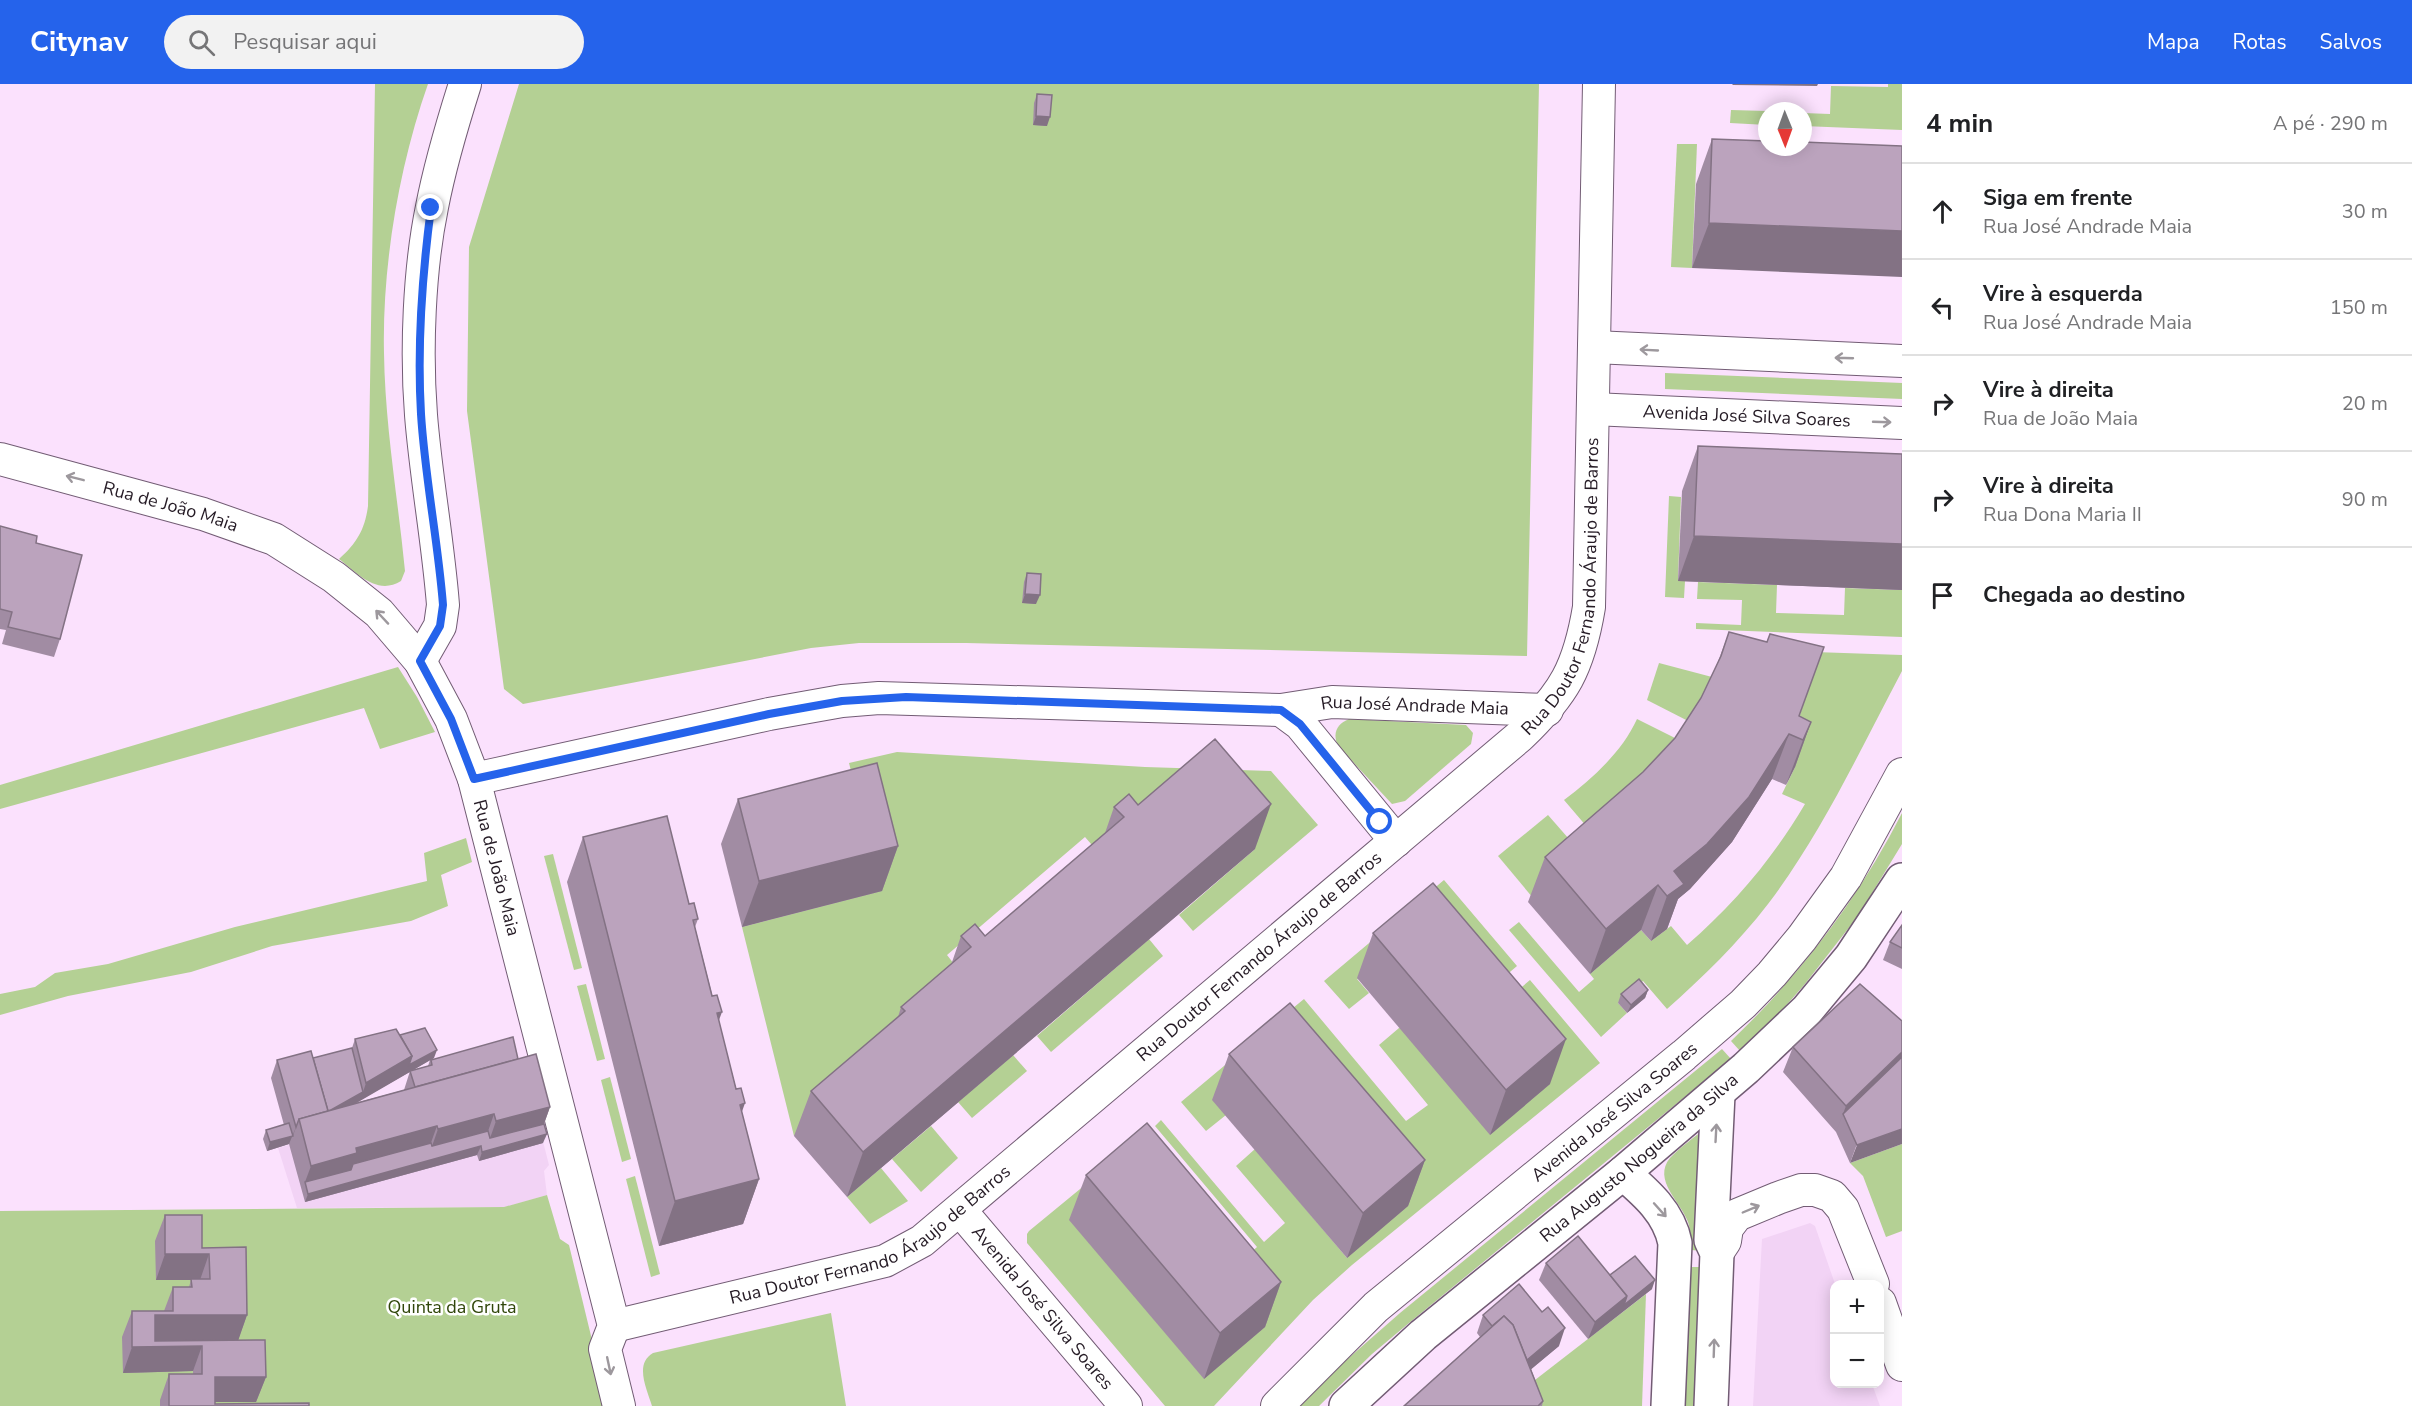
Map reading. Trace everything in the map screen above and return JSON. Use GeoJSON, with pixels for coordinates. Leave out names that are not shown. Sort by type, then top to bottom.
{"type":"FeatureCollection","features":[{"type":"Feature","properties":{"kind":"main road","name":"Rua Augusto Nogueira da Silva"},"geometry":{"type":"LineString","coordinates":[[1346,1406],[1383,1370],[1456,1307],[1718,1094],[1807,1010],[1851,957],[1900,888]]}},
{"type":"Feature","properties":{"kind":"main road"},"geometry":{"type":"LineString","coordinates":[[1712,1406],[1717,1252],[1711,1240],[1718,1094]]}},
{"type":"Feature","properties":{"kind":"main road"},"geometry":{"type":"LineString","coordinates":[[1623,1173],[1669,1220],[1675,1243],[1668,1406]]}},
{"type":"Feature","properties":{"kind":"street"},"geometry":{"type":"LineString","coordinates":[[420,661],[440,626],[443,605],[421,414],[420,342],[423,267],[431,208],[445,148],[465,84]]}},
{"type":"Feature","properties":{"kind":"street","name":"Rua Doutor Fernando Áraujo de Barros"},"geometry":{"type":"LineString","coordinates":[[614,1326],[885,1261],[922,1241],[1396,841],[1547,710],[1574,669],[1584,636],[1589,607],[1599,84]]}},
{"type":"Feature","properties":{"kind":"street"},"geometry":{"type":"LineString","coordinates":[[1594,348],[1902,361]]}},
{"type":"Feature","properties":{"kind":"street","name":"Avenida José Silva Soares"},"geometry":{"type":"LineString","coordinates":[[1593,409],[1902,423]]}},
{"type":"Feature","properties":{"kind":"street","name":"Rua de João Maia"},"geometry":{"type":"LineString","coordinates":[[0,459],[203,514],[274,539],[334,577],[379,613],[420,661],[451,719],[474,779],[614,1326],[605,1349],[619,1406]]}},
{"type":"Feature","properties":{"kind":"street","name":"Rua José Andrade Maia"},"geometry":{"type":"LineString","coordinates":[[474,779],[769,714],[842,701],[906,697],[1281,710],[1332,702],[1547,710]]}},
{"type":"Feature","properties":{"kind":"street","name":"Rua José Andrade Maia"},"geometry":{"type":"LineString","coordinates":[[1281,710],[1300,724],[1396,841]]}},
{"type":"Feature","properties":{"kind":"street","name":"Avenida José Silva Soares"},"geometry":{"type":"LineString","coordinates":[[1277,1406],[1376,1307],[1743,1004],[1802,938],[1846,877],[1902,774]]}},
{"type":"Feature","properties":{"kind":"street"},"geometry":{"type":"LineString","coordinates":[[1717,1252],[1725,1241],[1727,1228],[1737,1215],[1801,1190],[1815,1190],[1832,1196],[1843,1209],[1871,1280]]}},
{"type":"Feature","properties":{"kind":"street","name":"Avenida José Silva Soares"},"geometry":{"type":"LineString","coordinates":[[960,1210],[1126,1406]]}},
{"type":"Feature","properties":{"kind":"street"},"geometry":{"type":"LineString","coordinates":[[1884,1314],[1902,1365]]}},
{"type":"Feature","properties":{"kind":"shaded area"},"geometry":{"type":"Polygon","coordinates":[[[527,1079],[549,1165],[544,1171],[547,1195],[505,1207],[297,1208],[278,1148],[527,1079]]]}},
{"type":"Feature","properties":{"kind":"shaded area"},"geometry":{"type":"Polygon","coordinates":[[[1810,1223],[1815,1226],[1834,1280],[1830,1280],[1830,1388],[1873,1388],[1880,1406],[1753,1406],[1762,1239],[1810,1223]]]}},
{"type":"Feature","properties":{"kind":"green space"},"geometry":{"type":"Polygon","coordinates":[[[375,84],[428,84],[401,182],[389,251],[384,320],[385,380],[405,571],[401,581],[384,586],[368,581],[339,559],[359,535],[365,522],[368,506],[375,84]]]}},
{"type":"Feature","properties":{"kind":"green space"},"geometry":{"type":"Polygon","coordinates":[[[519,84],[1539,84],[1527,656],[966,643],[859,643],[811,648],[523,704],[504,689],[467,411],[469,247],[519,84]]]}},
{"type":"Feature","properties":{"kind":"green space"},"geometry":{"type":"Polygon","coordinates":[[[1888,84],[1902,84],[1902,130],[1812,126],[1812,113],[1830,114],[1831,86],[1888,87],[1888,84]]]}},
{"type":"Feature","properties":{"kind":"green space"},"geometry":{"type":"Polygon","coordinates":[[[1731,110],[1758,111],[1758,125],[1730,123],[1731,110]]]}},
{"type":"Feature","properties":{"kind":"green space"},"geometry":{"type":"Polygon","coordinates":[[[1677,144],[1697,144],[1692,268],[1671,267],[1677,144]]]}},
{"type":"Feature","properties":{"kind":"green space"},"geometry":{"type":"Polygon","coordinates":[[[1665,373],[1902,383],[1902,399],[1665,389],[1665,373]]]}},
{"type":"Feature","properties":{"kind":"green space"},"geometry":{"type":"Polygon","coordinates":[[[1669,496],[1681,497],[1678,580],[1685,581],[1684,598],[1665,597],[1669,496]]]}},
{"type":"Feature","properties":{"kind":"green space"},"geometry":{"type":"Polygon","coordinates":[[[1698,582],[1777,585],[1776,613],[1844,615],[1845,588],[1902,590],[1902,637],[1696,629],[1696,623],[1741,625],[1742,600],[1697,599],[1698,582]]]}},
{"type":"Feature","properties":{"kind":"green space"},"geometry":{"type":"Polygon","coordinates":[[[1724,649],[1902,655],[1902,671],[1806,849],[1757,918],[1720,959],[1667,1009],[1643,981],[1618,1003],[1627,1013],[1601,1037],[1509,930],[1519,922],[1579,992],[1594,979],[1590,974],[1641,930],[1651,941],[1671,926],[1687,945],[1752,879],[1780,843],[1805,804],[1782,794],[1795,767],[1796,728],[1807,692],[1724,649]]]}},
{"type":"Feature","properties":{"kind":"green space"},"geometry":{"type":"Polygon","coordinates":[[[1659,663],[1712,677],[1694,724],[1647,700],[1659,663]]]}},
{"type":"Feature","properties":{"kind":"green space"},"geometry":{"type":"Polygon","coordinates":[[[398,667],[435,732],[380,749],[364,708],[0,809],[0,785],[398,667]]]}},
{"type":"Feature","properties":{"kind":"green space"},"geometry":{"type":"Polygon","coordinates":[[[1349,719],[1466,725],[1473,733],[1471,744],[1405,801],[1392,804],[1338,746],[1337,730],[1349,719]]]}},
{"type":"Feature","properties":{"kind":"green space"},"geometry":{"type":"Polygon","coordinates":[[[1637,719],[1685,743],[1599,841],[1564,800],[1615,754],[1637,719]]]}},
{"type":"Feature","properties":{"kind":"green space"},"geometry":{"type":"Polygon","coordinates":[[[897,752],[1145,767],[1271,771],[1318,825],[1193,931],[1179,915],[1255,849],[1098,852],[1085,837],[947,955],[958,969],[878,1065],[794,1136],[742,927],[881,891],[849,763],[897,752]]]}},
{"type":"Feature","properties":{"kind":"green space"},"geometry":{"type":"Polygon","coordinates":[[[1902,813],[1902,844],[1858,916],[1805,984],[1777,1016],[1740,1051],[1731,1041],[1781,989],[1826,934],[1867,875],[1902,813]]]}},
{"type":"Feature","properties":{"kind":"green space"},"geometry":{"type":"Polygon","coordinates":[[[1548,815],[1583,855],[1533,898],[1498,856],[1548,815]]]}},
{"type":"Feature","properties":{"kind":"green space"},"geometry":{"type":"Polygon","coordinates":[[[466,838],[472,862],[441,875],[448,906],[411,921],[272,946],[191,972],[68,996],[0,1015],[0,994],[35,987],[55,973],[108,964],[235,927],[427,881],[424,853],[466,838]]]}},
{"type":"Feature","properties":{"kind":"green space"},"geometry":{"type":"Polygon","coordinates":[[[553,854],[582,968],[574,970],[544,856],[553,854]]]}},
{"type":"Feature","properties":{"kind":"green space"},"geometry":{"type":"Polygon","coordinates":[[[1444,880],[1517,966],[1478,999],[1357,979],[1369,993],[1349,1009],[1324,981],[1444,880]]]}},
{"type":"Feature","properties":{"kind":"green space"},"geometry":{"type":"Polygon","coordinates":[[[1149,939],[1163,956],[1051,1052],[1037,1036],[1149,939]]]}},
{"type":"Feature","properties":{"kind":"green space"},"geometry":{"type":"Polygon","coordinates":[[[1530,980],[1600,1063],[1352,1265],[1313,1300],[1214,1406],[1165,1406],[1027,1243],[1029,1231],[1136,1143],[1137,1299],[1204,1378],[1238,1264],[1257,1247],[1155,1126],[1161,1120],[1264,1242],[1285,1223],[1236,1166],[1255,1149],[1347,1258],[1293,1008],[1304,999],[1406,1121],[1428,1105],[1379,1045],[1399,1028],[1490,1014],[1530,980]]]}},
{"type":"Feature","properties":{"kind":"green space"},"geometry":{"type":"Polygon","coordinates":[[[586,984],[605,1059],[597,1061],[577,986],[586,984]]]}},
{"type":"Feature","properties":{"kind":"green space"},"geometry":{"type":"Polygon","coordinates":[[[1286,1014],[1213,1099],[1226,1115],[1206,1131],[1181,1102],[1286,1014]]]}},
{"type":"Feature","properties":{"kind":"green space"},"geometry":{"type":"Polygon","coordinates":[[[1722,1049],[1731,1059],[1372,1354],[1319,1406],[1299,1406],[1327,1377],[1400,1313],[1722,1049]]]}},
{"type":"Feature","properties":{"kind":"green space"},"geometry":{"type":"Polygon","coordinates":[[[1013,1055],[1027,1071],[972,1118],[958,1102],[1013,1055]]]}},
{"type":"Feature","properties":{"kind":"green space"},"geometry":{"type":"Polygon","coordinates":[[[610,1077],[631,1159],[622,1162],[601,1080],[610,1077]]]}},
{"type":"Feature","properties":{"kind":"green space"},"geometry":{"type":"Polygon","coordinates":[[[931,1126],[958,1158],[921,1192],[892,1159],[931,1126]]]}},
{"type":"Feature","properties":{"kind":"green space"},"geometry":{"type":"Polygon","coordinates":[[[1707,1127],[1703,1251],[1691,1250],[1688,1222],[1666,1183],[1664,1174],[1665,1166],[1670,1158],[1707,1127]]]}},
{"type":"Feature","properties":{"kind":"green space"},"geometry":{"type":"Polygon","coordinates":[[[1902,1144],[1902,1231],[1886,1237],[1863,1176],[1850,1163],[1902,1144]]]}},
{"type":"Feature","properties":{"kind":"green space"},"geometry":{"type":"Polygon","coordinates":[[[881,1168],[908,1201],[870,1224],[847,1197],[881,1168]]]}},
{"type":"Feature","properties":{"kind":"green space"},"geometry":{"type":"Polygon","coordinates":[[[635,1176],[660,1274],[651,1277],[626,1179],[635,1176]]]}},
{"type":"Feature","properties":{"kind":"green space","name":"Quinta da Gruta"},"geometry":{"type":"Polygon","coordinates":[[[547,1195],[560,1239],[569,1245],[608,1406],[0,1406],[0,1211],[504,1207],[547,1195]]]}},
{"type":"Feature","properties":{"kind":"green space"},"geometry":{"type":"Polygon","coordinates":[[[1690,1267],[1702,1267],[1695,1406],[1685,1406],[1690,1267]]]}},
{"type":"Feature","properties":{"kind":"green space"},"geometry":{"type":"Polygon","coordinates":[[[1646,1294],[1642,1406],[1511,1406],[1509,1400],[1646,1294]]]}},
{"type":"Feature","properties":{"kind":"green space"},"geometry":{"type":"Polygon","coordinates":[[[831,1313],[846,1406],[652,1406],[643,1370],[647,1358],[653,1353],[831,1313]]]}},
{"type":"Feature","properties":{"kind":"building"},"geometry":{"type":"Polygon","coordinates":[[[1037,94],[1052,95],[1050,117],[1036,116],[1037,94]]]}},
{"type":"Feature","properties":{"kind":"building"},"geometry":{"type":"Polygon","coordinates":[[[1712,139],[1758,141],[1758,156],[1812,156],[1812,142],[1902,146],[1902,231],[1709,223],[1712,139]]]}},
{"type":"Feature","properties":{"kind":"building"},"geometry":{"type":"Polygon","coordinates":[[[1698,446],[1902,454],[1902,544],[1694,536],[1698,446]]]}},
{"type":"Feature","properties":{"kind":"building"},"geometry":{"type":"Polygon","coordinates":[[[0,526],[37,536],[36,543],[82,555],[60,639],[8,627],[12,612],[0,609],[0,526]]]}},
{"type":"Feature","properties":{"kind":"building"},"geometry":{"type":"Polygon","coordinates":[[[1027,573],[1041,574],[1040,595],[1025,594],[1027,573]]]}},
{"type":"Feature","properties":{"kind":"building"},"geometry":{"type":"Polygon","coordinates":[[[1729,632],[1767,642],[1770,634],[1824,647],[1799,716],[1811,722],[1803,740],[1789,734],[1749,797],[1707,844],[1674,871],[1684,884],[1667,896],[1658,885],[1606,929],[1545,857],[1643,772],[1675,738],[1701,698],[1721,656],[1729,632]]]}},
{"type":"Feature","properties":{"kind":"building"},"geometry":{"type":"Polygon","coordinates":[[[1215,739],[1271,804],[863,1152],[811,1091],[905,1011],[901,1007],[971,947],[961,936],[975,924],[985,936],[1124,817],[1114,807],[1129,794],[1138,805],[1215,739]]]}},
{"type":"Feature","properties":{"kind":"building"},"geometry":{"type":"Polygon","coordinates":[[[877,763],[898,846],[759,881],[738,799],[877,763]]]}},
{"type":"Feature","properties":{"kind":"building"},"geometry":{"type":"Polygon","coordinates":[[[667,816],[689,904],[694,903],[698,919],[693,920],[712,996],[717,995],[722,1012],[717,1013],[736,1089],[741,1088],[745,1103],[740,1105],[759,1179],[675,1201],[583,837],[667,816]]]}},
{"type":"Feature","properties":{"kind":"building"},"geometry":{"type":"Polygon","coordinates":[[[1433,883],[1566,1039],[1506,1090],[1373,933],[1433,883]]]}},
{"type":"Feature","properties":{"kind":"building"},"geometry":{"type":"Polygon","coordinates":[[[1902,925],[1902,948],[1890,942],[1902,925]]]}},
{"type":"Feature","properties":{"kind":"building"},"geometry":{"type":"Polygon","coordinates":[[[1639,979],[1648,990],[1631,1005],[1621,994],[1639,979]]]}},
{"type":"Feature","properties":{"kind":"building"},"geometry":{"type":"Polygon","coordinates":[[[1860,984],[1902,1021],[1902,1052],[1846,1106],[1793,1047],[1860,984]]]}},
{"type":"Feature","properties":{"kind":"building"},"geometry":{"type":"Polygon","coordinates":[[[1290,1003],[1425,1160],[1363,1213],[1229,1054],[1290,1003]]]}},
{"type":"Feature","properties":{"kind":"building"},"geometry":{"type":"Polygon","coordinates":[[[425,1028],[437,1050],[409,1065],[412,1056],[400,1035],[425,1028]]]}},
{"type":"Feature","properties":{"kind":"building"},"geometry":{"type":"Polygon","coordinates":[[[396,1029],[412,1056],[366,1083],[355,1039],[396,1029]]]}},
{"type":"Feature","properties":{"kind":"building"},"geometry":{"type":"Polygon","coordinates":[[[513,1037],[518,1059],[415,1087],[410,1071],[432,1065],[431,1060],[513,1037]]]}},
{"type":"Feature","properties":{"kind":"building"},"geometry":{"type":"Polygon","coordinates":[[[352,1048],[363,1092],[328,1111],[313,1058],[352,1048]]]}},
{"type":"Feature","properties":{"kind":"building"},"geometry":{"type":"Polygon","coordinates":[[[311,1051],[328,1111],[299,1119],[296,1127],[277,1060],[311,1051]]]}},
{"type":"Feature","properties":{"kind":"building"},"geometry":{"type":"Polygon","coordinates":[[[536,1054],[550,1107],[496,1121],[494,1114],[438,1129],[437,1126],[356,1148],[357,1153],[311,1166],[299,1119],[536,1054]]]}},
{"type":"Feature","properties":{"kind":"building"},"geometry":{"type":"Polygon","coordinates":[[[1902,1057],[1902,1129],[1857,1145],[1843,1114],[1902,1057]]]}},
{"type":"Feature","properties":{"kind":"building"},"geometry":{"type":"Polygon","coordinates":[[[289,1123],[293,1136],[270,1142],[266,1130],[289,1123]]]}},
{"type":"Feature","properties":{"kind":"building"},"geometry":{"type":"Polygon","coordinates":[[[1147,1123],[1281,1282],[1220,1333],[1086,1175],[1147,1123]]]}},
{"type":"Feature","properties":{"kind":"building"},"geometry":{"type":"Polygon","coordinates":[[[544,1124],[547,1134],[482,1152],[481,1146],[308,1194],[305,1182],[351,1170],[353,1164],[431,1143],[432,1146],[488,1131],[490,1138],[544,1124]]]}},
{"type":"Feature","properties":{"kind":"building"},"geometry":{"type":"Polygon","coordinates":[[[165,1215],[202,1215],[202,1248],[246,1247],[247,1315],[155,1315],[155,1341],[265,1340],[266,1377],[215,1377],[215,1404],[309,1403],[309,1406],[169,1406],[169,1374],[202,1374],[202,1346],[132,1347],[132,1311],[173,1311],[173,1287],[192,1287],[191,1279],[210,1279],[209,1254],[165,1254],[165,1215]]]}},
{"type":"Feature","properties":{"kind":"building"},"geometry":{"type":"Polygon","coordinates":[[[1578,1236],[1627,1296],[1595,1322],[1546,1263],[1578,1236]]]}},
{"type":"Feature","properties":{"kind":"building"},"geometry":{"type":"Polygon","coordinates":[[[1635,1256],[1655,1280],[1624,1305],[1627,1296],[1610,1275],[1635,1256]]]}},
{"type":"Feature","properties":{"kind":"building"},"geometry":{"type":"Polygon","coordinates":[[[1519,1284],[1542,1312],[1548,1307],[1565,1328],[1527,1360],[1513,1325],[1504,1316],[1492,1326],[1483,1315],[1519,1284]]]}},
{"type":"Feature","properties":{"kind":"building"},"geometry":{"type":"Polygon","coordinates":[[[1504,1316],[1513,1325],[1543,1401],[1538,1406],[1404,1406],[1504,1316]]]}},
{"type":"Feature","properties":{"kind":"route"},"geometry":{"type":"LineString","coordinates":[[431,208],[423,267],[420,342],[421,414],[443,616],[440,626],[420,661],[451,719],[474,779],[769,714],[842,701],[906,697],[1281,710],[1300,724],[1380,822]]}}]}
